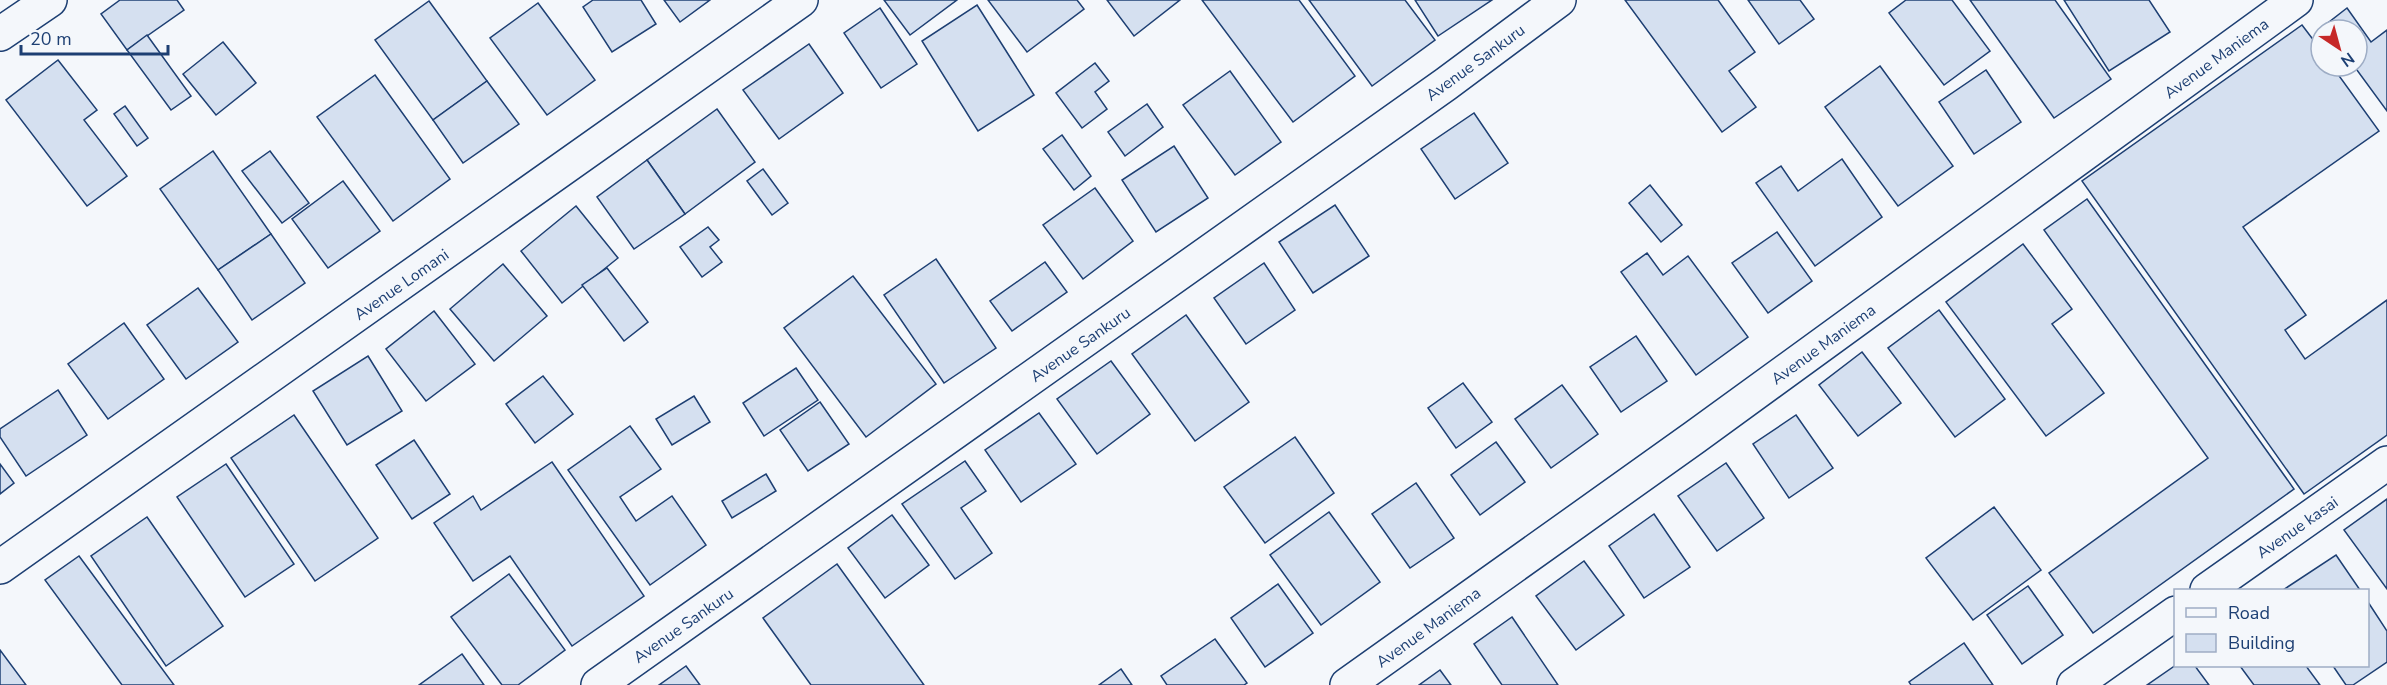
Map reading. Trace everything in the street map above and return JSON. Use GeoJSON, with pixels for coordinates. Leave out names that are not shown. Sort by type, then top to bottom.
{"type":"FeatureCollection","features":[{"type":"Feature","properties":{"kind":"street"},"geometry":{"type":"LineString","coordinates":[[0,34],[50,0]]}},
{"type":"Feature","properties":{"kind":"street","name":"Avenue Lomani"},"geometry":{"type":"LineString","coordinates":[[0,567],[801,0]]}},
{"type":"Feature","properties":{"kind":"street","name":"Avenue Sankuru"},"geometry":{"type":"LineString","coordinates":[[598,685],[1446,84],[1559,0]]}},
{"type":"Feature","properties":{"kind":"street","name":"Avenue Maniema"},"geometry":{"type":"LineString","coordinates":[[1347,685],[1695,437],[2296,0]]}},
{"type":"Feature","properties":{"kind":"street","name":"Avenue kasai"},"geometry":{"type":"LineString","coordinates":[[2210,589],[2387,463]]}},
{"type":"Feature","properties":{"kind":"street"},"geometry":{"type":"LineString","coordinates":[[2074,685],[2174,614]]}},
{"type":"Feature","properties":{"kind":"building"},"geometry":{"type":"Polygon","coordinates":[[[120,0],[177,0],[184,10],[127,50],[101,14],[120,0]]]}},
{"type":"Feature","properties":{"kind":"building"},"geometry":{"type":"Polygon","coordinates":[[[593,0],[641,0],[656,24],[612,52],[583,7],[593,0]]]}},
{"type":"Feature","properties":{"kind":"building"},"geometry":{"type":"Polygon","coordinates":[[[664,0],[710,0],[680,22],[664,0]]]}},
{"type":"Feature","properties":{"kind":"building"},"geometry":{"type":"Polygon","coordinates":[[[884,0],[957,0],[910,35],[884,0]]]}},
{"type":"Feature","properties":{"kind":"building"},"geometry":{"type":"Polygon","coordinates":[[[988,0],[1077,0],[1084,9],[1027,52],[988,0]]]}},
{"type":"Feature","properties":{"kind":"building"},"geometry":{"type":"Polygon","coordinates":[[[1107,0],[1180,0],[1134,36],[1107,0]]]}},
{"type":"Feature","properties":{"kind":"building"},"geometry":{"type":"Polygon","coordinates":[[[1202,0],[1299,0],[1355,76],[1293,122],[1202,0]]]}},
{"type":"Feature","properties":{"kind":"building"},"geometry":{"type":"Polygon","coordinates":[[[1309,0],[1405,0],[1435,40],[1372,86],[1309,0]]]}},
{"type":"Feature","properties":{"kind":"building"},"geometry":{"type":"Polygon","coordinates":[[[1415,0],[1492,0],[1438,36],[1415,0]]]}},
{"type":"Feature","properties":{"kind":"building"},"geometry":{"type":"Polygon","coordinates":[[[1625,0],[1718,0],[1755,52],[1729,71],[1756,107],[1722,132],[1625,0]]]}},
{"type":"Feature","properties":{"kind":"building"},"geometry":{"type":"Polygon","coordinates":[[[1748,0],[1800,0],[1814,19],[1779,44],[1748,0]]]}},
{"type":"Feature","properties":{"kind":"building"},"geometry":{"type":"Polygon","coordinates":[[[1906,0],[1952,0],[1990,51],[1944,85],[1889,13],[1906,0]]]}},
{"type":"Feature","properties":{"kind":"building"},"geometry":{"type":"Polygon","coordinates":[[[1970,0],[2055,0],[2111,79],[2054,118],[1970,0]]]}},
{"type":"Feature","properties":{"kind":"building"},"geometry":{"type":"Polygon","coordinates":[[[2064,0],[2149,0],[2170,32],[2109,71],[2064,0]]]}},
{"type":"Feature","properties":{"kind":"building"},"geometry":{"type":"Polygon","coordinates":[[[429,1],[487,81],[433,120],[375,40],[429,1]]]}},
{"type":"Feature","properties":{"kind":"building"},"geometry":{"type":"Polygon","coordinates":[[[538,3],[595,80],[547,115],[490,38],[538,3]]]}},
{"type":"Feature","properties":{"kind":"building"},"geometry":{"type":"Polygon","coordinates":[[[977,5],[1034,95],[978,131],[922,41],[977,5]]]}},
{"type":"Feature","properties":{"kind":"building"},"geometry":{"type":"Polygon","coordinates":[[[880,8],[917,64],[881,88],[844,33],[880,8]]]}},
{"type":"Feature","properties":{"kind":"building"},"geometry":{"type":"Polygon","coordinates":[[[2347,8],[2354,18],[2334,18],[2347,8]]]}},
{"type":"Feature","properties":{"kind":"building"},"geometry":{"type":"Polygon","coordinates":[[[2302,25],[2309,34],[2309,78],[2341,78],[2379,131],[2243,227],[2306,315],[2285,330],[2305,359],[2387,300],[2387,435],[2304,494],[2082,181],[2302,25]]]}},
{"type":"Feature","properties":{"kind":"building"},"geometry":{"type":"Polygon","coordinates":[[[2387,30],[2387,111],[2363,78],[2369,78],[2369,39],[2371,42],[2387,30]]]}},
{"type":"Feature","properties":{"kind":"building"},"geometry":{"type":"Polygon","coordinates":[[[147,35],[191,96],[171,110],[127,50],[147,35]]]}},
{"type":"Feature","properties":{"kind":"building"},"geometry":{"type":"Polygon","coordinates":[[[223,42],[256,83],[216,115],[183,74],[223,42]]]}},
{"type":"Feature","properties":{"kind":"building"},"geometry":{"type":"Polygon","coordinates":[[[809,44],[843,93],[779,139],[743,90],[809,44]]]}},
{"type":"Feature","properties":{"kind":"building"},"geometry":{"type":"Polygon","coordinates":[[[58,60],[97,110],[84,120],[127,176],[87,206],[6,100],[58,60]]]}},
{"type":"Feature","properties":{"kind":"building"},"geometry":{"type":"Polygon","coordinates":[[[1095,63],[1109,81],[1095,92],[1107,109],[1082,128],[1056,93],[1095,63]]]}},
{"type":"Feature","properties":{"kind":"building"},"geometry":{"type":"Polygon","coordinates":[[[1880,66],[1953,166],[1898,206],[1825,107],[1880,66]]]}},
{"type":"Feature","properties":{"kind":"building"},"geometry":{"type":"Polygon","coordinates":[[[1986,70],[2021,122],[1974,154],[1939,102],[1986,70]]]}},
{"type":"Feature","properties":{"kind":"building"},"geometry":{"type":"Polygon","coordinates":[[[1230,71],[1281,142],[1235,175],[1183,105],[1230,71]]]}},
{"type":"Feature","properties":{"kind":"building"},"geometry":{"type":"Polygon","coordinates":[[[375,75],[450,179],[393,221],[317,117],[375,75]]]}},
{"type":"Feature","properties":{"kind":"building"},"geometry":{"type":"Polygon","coordinates":[[[487,81],[519,124],[463,163],[433,120],[487,81]]]}},
{"type":"Feature","properties":{"kind":"building"},"geometry":{"type":"Polygon","coordinates":[[[1147,104],[1163,127],[1125,156],[1108,132],[1147,104]]]}},
{"type":"Feature","properties":{"kind":"building"},"geometry":{"type":"Polygon","coordinates":[[[125,106],[148,138],[137,146],[114,114],[125,106]]]}},
{"type":"Feature","properties":{"kind":"building"},"geometry":{"type":"Polygon","coordinates":[[[717,109],[755,162],[685,214],[647,160],[717,109]]]}},
{"type":"Feature","properties":{"kind":"building"},"geometry":{"type":"Polygon","coordinates":[[[1474,113],[1508,163],[1455,199],[1421,149],[1474,113]]]}},
{"type":"Feature","properties":{"kind":"building"},"geometry":{"type":"Polygon","coordinates":[[[1062,135],[1091,176],[1074,190],[1043,149],[1062,135]]]}},
{"type":"Feature","properties":{"kind":"building"},"geometry":{"type":"Polygon","coordinates":[[[1174,146],[1208,198],[1156,232],[1122,180],[1174,146]]]}},
{"type":"Feature","properties":{"kind":"building"},"geometry":{"type":"Polygon","coordinates":[[[213,151],[271,234],[218,270],[160,189],[213,151]]]}},
{"type":"Feature","properties":{"kind":"building"},"geometry":{"type":"Polygon","coordinates":[[[270,151],[309,203],[282,223],[242,171],[270,151]]]}},
{"type":"Feature","properties":{"kind":"building"},"geometry":{"type":"Polygon","coordinates":[[[1842,159],[1882,217],[1815,266],[1756,183],[1781,166],[1798,191],[1842,159]]]}},
{"type":"Feature","properties":{"kind":"building"},"geometry":{"type":"Polygon","coordinates":[[[647,160],[685,214],[634,249],[597,197],[647,160]]]}},
{"type":"Feature","properties":{"kind":"building"},"geometry":{"type":"Polygon","coordinates":[[[763,169],[788,203],[772,215],[747,181],[763,169]]]}},
{"type":"Feature","properties":{"kind":"building"},"geometry":{"type":"Polygon","coordinates":[[[343,181],[380,231],[328,268],[292,219],[343,181]]]}},
{"type":"Feature","properties":{"kind":"building"},"geometry":{"type":"Polygon","coordinates":[[[1650,185],[1682,225],[1661,242],[1629,203],[1650,185]]]}},
{"type":"Feature","properties":{"kind":"building"},"geometry":{"type":"Polygon","coordinates":[[[1095,188],[1133,241],[1083,279],[1043,225],[1095,188]]]}},
{"type":"Feature","properties":{"kind":"building"},"geometry":{"type":"Polygon","coordinates":[[[2087,199],[2294,489],[2093,633],[2049,573],[2208,458],[2044,230],[2087,199]]]}},
{"type":"Feature","properties":{"kind":"building"},"geometry":{"type":"Polygon","coordinates":[[[1335,205],[1369,256],[1313,293],[1279,242],[1335,205]]]}},
{"type":"Feature","properties":{"kind":"building"},"geometry":{"type":"Polygon","coordinates":[[[576,206],[618,258],[562,303],[521,251],[576,206]]]}},
{"type":"Feature","properties":{"kind":"building"},"geometry":{"type":"Polygon","coordinates":[[[708,227],[719,240],[710,247],[722,262],[702,277],[680,247],[708,227]]]}},
{"type":"Feature","properties":{"kind":"building"},"geometry":{"type":"Polygon","coordinates":[[[1777,232],[1812,281],[1768,313],[1732,263],[1777,232]]]}},
{"type":"Feature","properties":{"kind":"building"},"geometry":{"type":"Polygon","coordinates":[[[271,234],[305,283],[252,320],[218,270],[271,234]]]}},
{"type":"Feature","properties":{"kind":"building"},"geometry":{"type":"Polygon","coordinates":[[[2023,244],[2072,309],[2052,324],[2104,393],[2046,436],[1946,302],[2023,244]]]}},
{"type":"Feature","properties":{"kind":"building"},"geometry":{"type":"Polygon","coordinates":[[[1647,253],[1663,275],[1688,256],[1748,337],[1696,375],[1621,272],[1647,253]]]}},
{"type":"Feature","properties":{"kind":"building"},"geometry":{"type":"Polygon","coordinates":[[[936,259],[996,348],[944,383],[884,295],[936,259]]]}},
{"type":"Feature","properties":{"kind":"building"},"geometry":{"type":"Polygon","coordinates":[[[1045,262],[1067,292],[1012,331],[990,301],[1045,262]]]}},
{"type":"Feature","properties":{"kind":"building"},"geometry":{"type":"Polygon","coordinates":[[[1264,263],[1295,310],[1246,344],[1214,298],[1264,263]]]}},
{"type":"Feature","properties":{"kind":"building"},"geometry":{"type":"Polygon","coordinates":[[[503,264],[547,316],[494,361],[450,309],[503,264]]]}},
{"type":"Feature","properties":{"kind":"building"},"geometry":{"type":"Polygon","coordinates":[[[607,268],[648,322],[624,341],[582,285],[607,268]]]}},
{"type":"Feature","properties":{"kind":"building"},"geometry":{"type":"Polygon","coordinates":[[[853,276],[936,384],[866,437],[784,328],[853,276]]]}},
{"type":"Feature","properties":{"kind":"building"},"geometry":{"type":"Polygon","coordinates":[[[198,288],[238,342],[186,379],[147,325],[198,288]]]}},
{"type":"Feature","properties":{"kind":"building"},"geometry":{"type":"Polygon","coordinates":[[[1939,310],[2005,399],[1955,437],[1888,348],[1939,310]]]}},
{"type":"Feature","properties":{"kind":"building"},"geometry":{"type":"Polygon","coordinates":[[[434,311],[475,364],[426,401],[386,349],[434,311]]]}},
{"type":"Feature","properties":{"kind":"building"},"geometry":{"type":"Polygon","coordinates":[[[1186,315],[1249,402],[1195,441],[1132,354],[1186,315]]]}},
{"type":"Feature","properties":{"kind":"building"},"geometry":{"type":"Polygon","coordinates":[[[124,323],[164,379],[108,419],[68,364],[124,323]]]}},
{"type":"Feature","properties":{"kind":"building"},"geometry":{"type":"Polygon","coordinates":[[[1636,336],[1667,381],[1621,412],[1590,367],[1636,336]]]}},
{"type":"Feature","properties":{"kind":"building"},"geometry":{"type":"Polygon","coordinates":[[[1862,352],[1901,403],[1858,436],[1819,385],[1862,352]]]}},
{"type":"Feature","properties":{"kind":"building"},"geometry":{"type":"Polygon","coordinates":[[[368,356],[402,411],[347,445],[313,391],[368,356]]]}},
{"type":"Feature","properties":{"kind":"building"},"geometry":{"type":"Polygon","coordinates":[[[1111,361],[1150,414],[1097,454],[1057,399],[1111,361]]]}},
{"type":"Feature","properties":{"kind":"building"},"geometry":{"type":"Polygon","coordinates":[[[796,368],[818,400],[764,436],[743,403],[796,368]]]}},
{"type":"Feature","properties":{"kind":"building"},"geometry":{"type":"Polygon","coordinates":[[[543,376],[573,414],[535,443],[506,404],[543,376]]]}},
{"type":"Feature","properties":{"kind":"building"},"geometry":{"type":"Polygon","coordinates":[[[1463,383],[1492,422],[1456,448],[1428,408],[1463,383]]]}},
{"type":"Feature","properties":{"kind":"building"},"geometry":{"type":"Polygon","coordinates":[[[1562,385],[1598,434],[1551,468],[1515,419],[1562,385]]]}},
{"type":"Feature","properties":{"kind":"building"},"geometry":{"type":"Polygon","coordinates":[[[58,390],[87,435],[26,476],[0,437],[0,429],[58,390]]]}},
{"type":"Feature","properties":{"kind":"building"},"geometry":{"type":"Polygon","coordinates":[[[694,396],[710,422],[672,445],[656,419],[694,396]]]}},
{"type":"Feature","properties":{"kind":"building"},"geometry":{"type":"Polygon","coordinates":[[[820,402],[849,444],[808,471],[780,430],[820,402]]]}},
{"type":"Feature","properties":{"kind":"building"},"geometry":{"type":"Polygon","coordinates":[[[1039,413],[1076,464],[1021,502],[985,450],[1039,413]]]}},
{"type":"Feature","properties":{"kind":"building"},"geometry":{"type":"Polygon","coordinates":[[[294,415],[378,538],[315,581],[231,458],[294,415]]]}},
{"type":"Feature","properties":{"kind":"building"},"geometry":{"type":"Polygon","coordinates":[[[1796,415],[1833,468],[1789,498],[1753,444],[1796,415]]]}},
{"type":"Feature","properties":{"kind":"building"},"geometry":{"type":"Polygon","coordinates":[[[630,426],[661,469],[620,497],[636,521],[672,496],[706,545],[650,585],[568,470],[630,426]]]}},
{"type":"Feature","properties":{"kind":"building"},"geometry":{"type":"Polygon","coordinates":[[[1295,437],[1334,493],[1265,543],[1224,487],[1295,437]]]}},
{"type":"Feature","properties":{"kind":"building"},"geometry":{"type":"Polygon","coordinates":[[[414,440],[450,494],[412,519],[376,465],[414,440]]]}},
{"type":"Feature","properties":{"kind":"building"},"geometry":{"type":"Polygon","coordinates":[[[1496,442],[1525,482],[1480,515],[1451,475],[1496,442]]]}},
{"type":"Feature","properties":{"kind":"building"},"geometry":{"type":"Polygon","coordinates":[[[965,461],[986,491],[961,508],[992,553],[955,579],[902,504],[965,461]]]}},
{"type":"Feature","properties":{"kind":"building"},"geometry":{"type":"Polygon","coordinates":[[[552,462],[644,596],[572,646],[510,556],[473,581],[434,523],[473,496],[481,510],[552,462]]]}},
{"type":"Feature","properties":{"kind":"building"},"geometry":{"type":"Polygon","coordinates":[[[1726,463],[1764,518],[1717,551],[1678,496],[1726,463]]]}},
{"type":"Feature","properties":{"kind":"building"},"geometry":{"type":"Polygon","coordinates":[[[0,464],[14,483],[0,494],[0,464]]]}},
{"type":"Feature","properties":{"kind":"building"},"geometry":{"type":"Polygon","coordinates":[[[226,464],[294,564],[245,597],[177,497],[226,464]]]}},
{"type":"Feature","properties":{"kind":"building"},"geometry":{"type":"Polygon","coordinates":[[[766,474],[776,491],[732,518],[722,501],[766,474]]]}},
{"type":"Feature","properties":{"kind":"building"},"geometry":{"type":"Polygon","coordinates":[[[1416,483],[1454,538],[1410,568],[1372,514],[1416,483]]]}},
{"type":"Feature","properties":{"kind":"building"},"geometry":{"type":"Polygon","coordinates":[[[2387,499],[2387,589],[2344,530],[2387,499]]]}},
{"type":"Feature","properties":{"kind":"building"},"geometry":{"type":"Polygon","coordinates":[[[1994,507],[2041,570],[1973,620],[1926,558],[1994,507]]]}},
{"type":"Feature","properties":{"kind":"building"},"geometry":{"type":"Polygon","coordinates":[[[1329,512],[1380,582],[1321,625],[1270,555],[1329,512]]]}},
{"type":"Feature","properties":{"kind":"building"},"geometry":{"type":"Polygon","coordinates":[[[1654,514],[1690,567],[1644,598],[1609,546],[1654,514]]]}},
{"type":"Feature","properties":{"kind":"building"},"geometry":{"type":"Polygon","coordinates":[[[892,515],[929,565],[885,598],[848,548],[892,515]]]}},
{"type":"Feature","properties":{"kind":"building"},"geometry":{"type":"Polygon","coordinates":[[[147,517],[223,626],[166,666],[91,556],[147,517]]]}},
{"type":"Feature","properties":{"kind":"building"},"geometry":{"type":"Polygon","coordinates":[[[2336,555],[2359,589],[2285,589],[2336,555]]]}},
{"type":"Feature","properties":{"kind":"building"},"geometry":{"type":"Polygon","coordinates":[[[79,556],[174,685],[122,685],[45,580],[79,556]]]}},
{"type":"Feature","properties":{"kind":"building"},"geometry":{"type":"Polygon","coordinates":[[[1584,561],[1624,615],[1576,650],[1536,596],[1584,561]]]}},
{"type":"Feature","properties":{"kind":"building"},"geometry":{"type":"Polygon","coordinates":[[[837,564],[924,685],[811,685],[763,618],[837,564]]]}},
{"type":"Feature","properties":{"kind":"building"},"geometry":{"type":"Polygon","coordinates":[[[509,574],[565,650],[518,685],[502,685],[451,617],[509,574]]]}},
{"type":"Feature","properties":{"kind":"building"},"geometry":{"type":"Polygon","coordinates":[[[1278,584],[1313,633],[1265,667],[1231,618],[1278,584]]]}},
{"type":"Feature","properties":{"kind":"building"},"geometry":{"type":"Polygon","coordinates":[[[2028,586],[2063,635],[2022,664],[1987,615],[2028,586]]]}},
{"type":"Feature","properties":{"kind":"building"},"geometry":{"type":"Polygon","coordinates":[[[2369,604],[2387,631],[2387,662],[2353,685],[2346,685],[2334,667],[2369,667],[2369,604]]]}},
{"type":"Feature","properties":{"kind":"building"},"geometry":{"type":"Polygon","coordinates":[[[1512,617],[1558,685],[1502,685],[1474,644],[1512,617]]]}},
{"type":"Feature","properties":{"kind":"building"},"geometry":{"type":"Polygon","coordinates":[[[1215,639],[1247,683],[1244,685],[1167,685],[1161,676],[1215,639]]]}},
{"type":"Feature","properties":{"kind":"building"},"geometry":{"type":"Polygon","coordinates":[[[1964,643],[1993,685],[1911,685],[1909,682],[1964,643]]]}},
{"type":"Feature","properties":{"kind":"building"},"geometry":{"type":"Polygon","coordinates":[[[0,650],[26,685],[0,685],[0,650]]]}},
{"type":"Feature","properties":{"kind":"building"},"geometry":{"type":"Polygon","coordinates":[[[462,654],[484,685],[419,685],[462,654]]]}},
{"type":"Feature","properties":{"kind":"building"},"geometry":{"type":"Polygon","coordinates":[[[686,666],[700,685],[659,685],[686,666]]]}},
{"type":"Feature","properties":{"kind":"building"},"geometry":{"type":"Polygon","coordinates":[[[2174,666],[2196,667],[2209,685],[2147,685],[2174,666]]]}},
{"type":"Feature","properties":{"kind":"building"},"geometry":{"type":"Polygon","coordinates":[[[2241,667],[2307,667],[2320,685],[2254,685],[2241,667]]]}},
{"type":"Feature","properties":{"kind":"building"},"geometry":{"type":"Polygon","coordinates":[[[1121,669],[1132,685],[1099,685],[1121,669]]]}},
{"type":"Feature","properties":{"kind":"building"},"geometry":{"type":"Polygon","coordinates":[[[1440,670],[1451,685],[1419,685],[1440,670]]]}}]}
